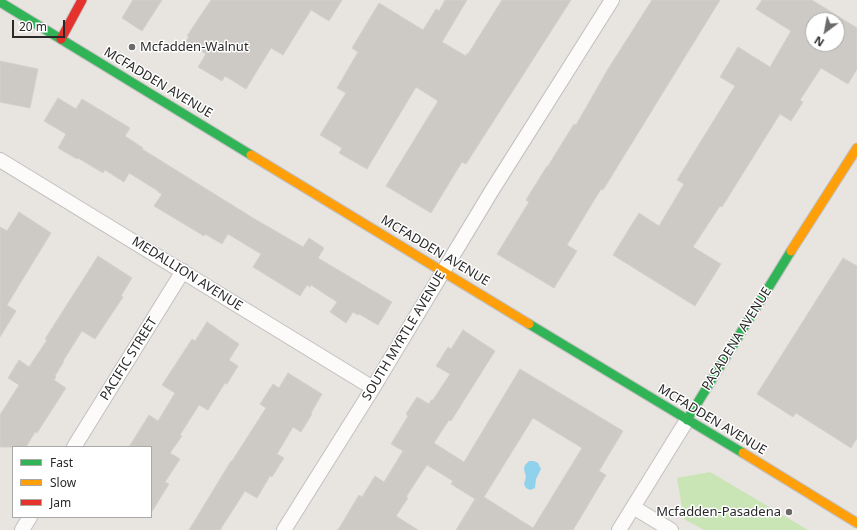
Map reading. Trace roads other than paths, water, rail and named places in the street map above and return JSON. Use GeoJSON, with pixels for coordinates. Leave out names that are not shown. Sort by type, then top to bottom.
{"type":"FeatureCollection","features":[{"type":"Feature","properties":{"kind":"main road"},"geometry":{"type":"LineString","coordinates":[[61,39],[82,0]]}},
{"type":"Feature","properties":{"kind":"main road","name":"MCFADDEN AVENUE"},"geometry":{"type":"LineString","coordinates":[[0,2],[857,523]]}},
{"type":"Feature","properties":{"kind":"main road","name":"PASADENA AVENUE"},"geometry":{"type":"LineString","coordinates":[[687,420],[752,313],[857,148]]}},
{"type":"Feature","properties":{"kind":"street","name":"SOUTH MYRTLE AVENUE"},"geometry":{"type":"LineString","coordinates":[[284,530],[612,0]]}},
{"type":"Feature","properties":{"kind":"street","name":"MEDALLION AVENUE"},"geometry":{"type":"LineString","coordinates":[[0,160],[373,388]]}},
{"type":"Feature","properties":{"kind":"street","name":"PACIFIC STREET"},"geometry":{"type":"LineString","coordinates":[[75,446],[183,271]]}},
{"type":"Feature","properties":{"kind":"street","name":"PASADENA AVENUE"},"geometry":{"type":"LineString","coordinates":[[619,530],[687,420]]}},
{"type":"Feature","properties":{"kind":"street"},"geometry":{"type":"LineString","coordinates":[[633,506],[671,530]]}},
{"type":"Feature","properties":{"kind":"street"},"geometry":{"type":"LineString","coordinates":[[22,530],[29,518]]}},
{"type":"Feature","properties":{"kind":"water"},"geometry":{"type":"Polygon","coordinates":[[[529,461],[538,463],[541,469],[536,479],[535,488],[530,490],[526,488],[524,484],[526,477],[524,469],[525,465],[529,461]]]}},
{"type":"Feature","properties":{"kind":"place","name":"Mcfadden-Walnut"},"geometry":{"type":"Point","coordinates":[132,47]}},
{"type":"Feature","properties":{"kind":"place","name":"Mcfadden-Pasadena"},"geometry":{"type":"Point","coordinates":[789,512]}}]}
